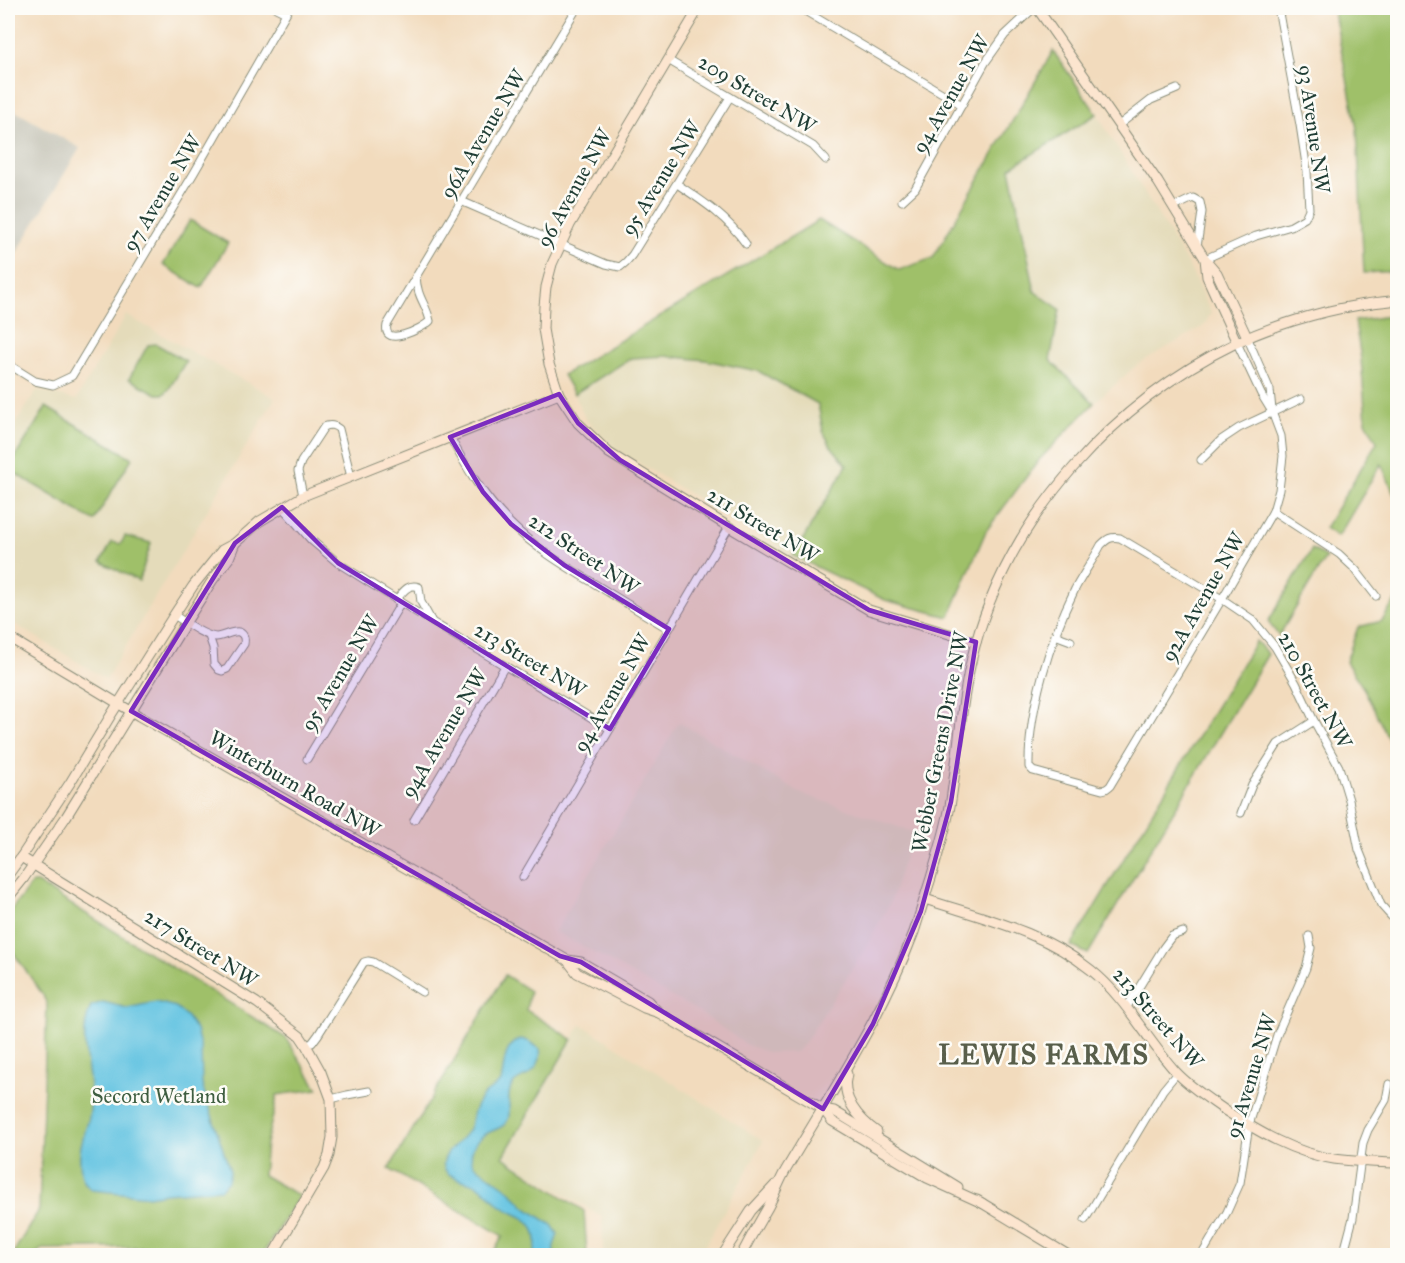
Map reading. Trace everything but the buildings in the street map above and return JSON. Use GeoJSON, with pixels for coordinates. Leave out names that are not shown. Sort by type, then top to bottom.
{"type":"FeatureCollection","features":[{"type":"Feature","properties":{"kind":"street"},"geometry":{"type":"LineString","coordinates":[[276,8],[287,10]]}},
{"type":"Feature","properties":{"kind":"street","name":"96A Avenue NW"},"geometry":{"type":"LineString","coordinates":[[416,276],[418,294],[430,321],[402,335],[390,336],[387,333],[387,325],[416,276],[577,8]]}},
{"type":"Feature","properties":{"kind":"street","name":"96 Avenue NW"},"geometry":{"type":"LineString","coordinates":[[559,394],[549,364],[543,329],[543,306],[552,264],[570,225],[699,8]]}},
{"type":"Feature","properties":{"kind":"street"},"geometry":{"type":"LineString","coordinates":[[800,8],[962,105]]}},
{"type":"Feature","properties":{"kind":"street"},"geometry":{"type":"LineString","coordinates":[[1036,8],[1174,207],[1197,247],[1216,273],[1248,339]]}},
{"type":"Feature","properties":{"kind":"street","name":"94 Avenue NW"},"geometry":{"type":"LineString","coordinates":[[902,201],[915,189],[985,63],[1005,34],[1036,8]]}},
{"type":"Feature","properties":{"kind":"street","name":"93 Avenue NW"},"geometry":{"type":"LineString","coordinates":[[1205,259],[1256,236],[1291,226],[1305,218],[1309,209],[1302,136],[1278,8]]}},
{"type":"Feature","properties":{"kind":"street","name":"97 Avenue NW"},"geometry":{"type":"LineString","coordinates":[[8,364],[34,381],[53,385],[72,376],[194,173],[287,10]]}},
{"type":"Feature","properties":{"kind":"street","name":"209 Street NW"},"geometry":{"type":"LineString","coordinates":[[668,60],[813,147],[826,160]]}},
{"type":"Feature","properties":{"kind":"street"},"geometry":{"type":"LineString","coordinates":[[1119,125],[1151,100],[1177,89]]}},
{"type":"Feature","properties":{"kind":"street","name":"95 Avenue NW"},"geometry":{"type":"LineString","coordinates":[[561,243],[613,266],[620,267],[626,262],[730,98]]}},
{"type":"Feature","properties":{"kind":"street"},"geometry":{"type":"LineString","coordinates":[[677,184],[727,220],[746,244]]}},
{"type":"Feature","properties":{"kind":"street"},"geometry":{"type":"LineString","coordinates":[[1174,207],[1193,198],[1200,202],[1202,212],[1197,247]]}},
{"type":"Feature","properties":{"kind":"street"},"geometry":{"type":"LineString","coordinates":[[461,201],[561,243]]}},
{"type":"Feature","properties":{"kind":"street"},"geometry":{"type":"LineString","coordinates":[[1205,259],[1207,277],[1237,343]]}},
{"type":"Feature","properties":{"kind":"street","name":"Webber Greens Drive NW"},"geometry":{"type":"LineString","coordinates":[[782,1176],[873,1024],[902,963],[925,899],[951,802],[967,684],[976,642],[995,590],[1035,519],[1068,473],[1100,440],[1136,407],[1170,382],[1237,343],[1281,326],[1325,312],[1398,300]]}},
{"type":"Feature","properties":{"kind":"street","name":"92A Avenue NW"},"geometry":{"type":"LineString","coordinates":[[1248,339],[1270,390],[1272,412]]}},
{"type":"Feature","properties":{"kind":"street","name":"92A Avenue NW"},"geometry":{"type":"LineString","coordinates":[[1055,635],[1038,692],[1028,752],[1029,767],[1033,771],[1101,790],[1106,789],[1110,786],[1273,511],[1279,490],[1283,456],[1281,436],[1272,412],[1237,343]]}},
{"type":"Feature","properties":{"kind":"street"},"geometry":{"type":"LineString","coordinates":[[8,875],[70,783],[174,615],[222,550],[235,543],[260,521],[303,496],[559,394]]}},
{"type":"Feature","properties":{"kind":"street","name":"211 Street NW"},"geometry":{"type":"LineString","coordinates":[[559,394],[578,423],[609,453],[729,527],[869,610],[976,642]]}},
{"type":"Feature","properties":{"kind":"street"},"geometry":{"type":"LineString","coordinates":[[1201,460],[1221,440],[1239,428],[1301,399]]}},
{"type":"Feature","properties":{"kind":"street"},"geometry":{"type":"LineString","coordinates":[[303,496],[298,471],[301,462],[324,427],[328,425],[334,425],[339,429],[351,477]]}},
{"type":"Feature","properties":{"kind":"street","name":"212 Street NW"},"geometry":{"type":"LineString","coordinates":[[450,437],[483,492],[511,524],[554,558],[669,629]]}},
{"type":"Feature","properties":{"kind":"street","name":"213 Street NW"},"geometry":{"type":"LineString","coordinates":[[282,507],[324,552],[350,571],[610,729]]}},
{"type":"Feature","properties":{"kind":"street"},"geometry":{"type":"LineString","coordinates":[[1273,511],[1339,554],[1355,569],[1376,596]]}},
{"type":"Feature","properties":{"kind":"street","name":"94 Avenue NW"},"geometry":{"type":"LineString","coordinates":[[523,877],[729,527]]}},
{"type":"Feature","properties":{"kind":"street","name":"210 Street NW"},"geometry":{"type":"LineString","coordinates":[[1055,635],[1075,589],[1101,545],[1112,537],[1119,538],[1253,620],[1275,647],[1339,767],[1350,800],[1359,850],[1381,905],[1398,924]]}},
{"type":"Feature","properties":{"kind":"street"},"geometry":{"type":"LineString","coordinates":[[8,898],[66,817],[186,622],[229,558],[235,543]]}},
{"type":"Feature","properties":{"kind":"street"},"geometry":{"type":"LineString","coordinates":[[399,601],[405,589],[413,585],[419,587],[421,602],[432,622]]}},
{"type":"Feature","properties":{"kind":"street","name":"95 Avenue NW"},"geometry":{"type":"LineString","coordinates":[[307,759],[399,601]]}},
{"type":"Feature","properties":{"kind":"street"},"geometry":{"type":"LineString","coordinates":[[174,615],[209,636],[223,636],[234,632],[239,632],[243,636],[244,644],[227,669],[222,670],[215,667],[212,642],[209,636]]}},
{"type":"Feature","properties":{"kind":"street"},"geometry":{"type":"LineString","coordinates":[[1055,635],[1071,641]]}},
{"type":"Feature","properties":{"kind":"street","name":"Winterburn Road NW"},"geometry":{"type":"LineString","coordinates":[[8,637],[118,704],[567,960],[581,962],[648,1001],[659,1013],[823,1109],[834,1111],[1070,1256]]}},
{"type":"Feature","properties":{"kind":"street","name":"94A Avenue NW"},"geometry":{"type":"LineString","coordinates":[[414,819],[506,666]]}},
{"type":"Feature","properties":{"kind":"street"},"geometry":{"type":"LineString","coordinates":[[1241,813],[1252,785],[1278,744],[1314,721]]}},
{"type":"Feature","properties":{"kind":"street","name":"217 Street NW"},"geometry":{"type":"LineString","coordinates":[[21,857],[257,1003],[300,1036],[321,1072],[331,1099]]}},
{"type":"Feature","properties":{"kind":"street","name":"213 Street NW"},"geometry":{"type":"LineString","coordinates":[[925,899],[1029,934],[1090,969],[1112,989],[1177,1072],[1208,1099],[1248,1125],[1303,1151],[1332,1159],[1398,1163]]}},
{"type":"Feature","properties":{"kind":"street"},"geometry":{"type":"LineString","coordinates":[[1127,1007],[1162,948],[1172,936],[1183,932]]}},
{"type":"Feature","properties":{"kind":"street","name":"91 Avenue NW"},"geometry":{"type":"LineString","coordinates":[[1200,1256],[1236,1193],[1242,1173],[1248,1125],[1277,1035],[1306,968],[1311,948],[1309,936]]}},
{"type":"Feature","properties":{"kind":"street"},"geometry":{"type":"LineString","coordinates":[[306,1045],[312,1043],[364,962],[368,961],[422,992]]}},
{"type":"Feature","properties":{"kind":"street"},"geometry":{"type":"LineString","coordinates":[[850,1063],[845,1088],[850,1103],[871,1127],[901,1152]]}},
{"type":"Feature","properties":{"kind":"street"},"geometry":{"type":"LineString","coordinates":[[1084,1220],[1162,1090],[1177,1072]]}},
{"type":"Feature","properties":{"kind":"street"},"geometry":{"type":"LineString","coordinates":[[1343,1256],[1353,1218],[1363,1143],[1386,1100],[1389,1084]]}},
{"type":"Feature","properties":{"kind":"street"},"geometry":{"type":"LineString","coordinates":[[272,1256],[324,1168],[329,1155],[332,1137],[331,1099],[369,1091]]}},
{"type":"Feature","properties":{"kind":"street","name":"Winterburn Road NW"},"geometry":{"type":"LineString","coordinates":[[823,1109],[832,1120],[927,1178],[982,1203]]}},
{"type":"Feature","properties":{"kind":"street"},"geometry":{"type":"LineString","coordinates":[[722,1256],[751,1211],[782,1176]]}},
{"type":"Feature","properties":{"kind":"street"},"geometry":{"type":"LineString","coordinates":[[741,1256],[782,1176]]}},
{"type":"Feature","properties":{"kind":"highlighted area"},"geometry":{"type":"Polygon","coordinates":[[[559,394],[578,423],[620,460],[869,610],[976,642],[951,802],[921,911],[873,1024],[823,1109],[581,962],[560,956],[131,711],[235,543],[282,507],[338,563],[610,729],[669,629],[564,565],[511,524],[483,492],[450,437],[559,394]]]}},
{"type":"Feature","properties":{"kind":"shaded area"},"geometry":{"type":"Polygon","coordinates":[[[8,107],[80,148],[8,267],[8,107]]]}},
{"type":"Feature","properties":{"kind":"shaded area"},"geometry":{"type":"Polygon","coordinates":[[[1097,114],[1189,266],[1211,313],[1204,326],[1138,364],[1094,403],[1050,360],[1060,309],[1035,292],[1010,168],[1097,114]]]}},
{"type":"Feature","properties":{"kind":"shaded area"},"geometry":{"type":"Polygon","coordinates":[[[126,315],[275,398],[106,679],[8,620],[8,436],[37,390],[76,400],[126,315]]]}},
{"type":"Feature","properties":{"kind":"shaded area"},"geometry":{"type":"Polygon","coordinates":[[[665,356],[705,360],[758,371],[818,404],[823,431],[831,446],[848,465],[793,556],[617,450],[586,420],[574,394],[631,358],[665,356]]]}},
{"type":"Feature","properties":{"kind":"shaded area"},"geometry":{"type":"Polygon","coordinates":[[[679,722],[800,793],[913,832],[890,903],[863,952],[806,1041],[796,1052],[769,1053],[747,1045],[699,1012],[555,932],[679,722]]]}},
{"type":"Feature","properties":{"kind":"shaded area"},"geometry":{"type":"Polygon","coordinates":[[[581,1024],[763,1141],[700,1255],[603,1255],[602,1217],[502,1157],[581,1024]]]}},
{"type":"Feature","properties":{"kind":"green space"},"geometry":{"type":"Polygon","coordinates":[[[1333,8],[1397,8],[1397,271],[1364,273],[1357,129],[1333,8]]]}},
{"type":"Feature","properties":{"kind":"green space"},"geometry":{"type":"Polygon","coordinates":[[[1053,51],[1097,114],[1010,168],[1035,292],[1060,309],[1050,360],[1094,403],[1039,460],[986,531],[949,617],[885,600],[793,556],[847,465],[831,446],[823,431],[818,404],[758,371],[705,360],[665,356],[631,358],[574,394],[563,375],[819,220],[899,270],[933,258],[1053,51]]]}},
{"type":"Feature","properties":{"kind":"green space"},"geometry":{"type":"Polygon","coordinates":[[[190,220],[228,243],[201,288],[163,265],[190,220]]]}},
{"type":"Feature","properties":{"kind":"green space"},"geometry":{"type":"Polygon","coordinates":[[[1397,315],[1397,500],[1381,464],[1338,537],[1325,528],[1377,442],[1366,421],[1361,359],[1355,321],[1397,315]]]}},
{"type":"Feature","properties":{"kind":"green space"},"geometry":{"type":"Polygon","coordinates":[[[156,344],[186,361],[164,394],[157,394],[129,379],[148,345],[156,344]]]}},
{"type":"Feature","properties":{"kind":"green space"},"geometry":{"type":"Polygon","coordinates":[[[46,407],[132,458],[94,521],[8,469],[46,407]]]}},
{"type":"Feature","properties":{"kind":"green space"},"geometry":{"type":"Polygon","coordinates":[[[125,536],[151,543],[139,581],[101,562],[112,542],[121,544],[125,536]]]}},
{"type":"Feature","properties":{"kind":"green space"},"geometry":{"type":"Polygon","coordinates":[[[1312,549],[1326,557],[1279,636],[1268,622],[1312,549]]]}},
{"type":"Feature","properties":{"kind":"green space"},"geometry":{"type":"Polygon","coordinates":[[[1397,598],[1397,757],[1364,689],[1346,662],[1358,627],[1382,621],[1397,598]]]}},
{"type":"Feature","properties":{"kind":"green space"},"geometry":{"type":"Polygon","coordinates":[[[1256,641],[1268,654],[1088,954],[1071,946],[1256,641]]]}},
{"type":"Feature","properties":{"kind":"green space","name":"Secord Wetland"},"geometry":{"type":"Polygon","coordinates":[[[32,883],[37,883],[286,1038],[318,1089],[277,1095],[266,1143],[263,1175],[299,1196],[262,1255],[215,1255],[198,1246],[42,1249],[34,1255],[12,1255],[39,1210],[47,1005],[43,995],[8,945],[8,914],[32,883]]]}},
{"type":"Feature","properties":{"kind":"green space"},"geometry":{"type":"Polygon","coordinates":[[[505,975],[530,991],[526,1010],[572,1039],[503,1157],[584,1211],[587,1255],[492,1255],[503,1236],[389,1169],[505,975]]]}},
{"type":"Feature","properties":{"kind":"water"},"geometry":{"type":"Polygon","coordinates":[[[103,1002],[127,1008],[156,1002],[176,1007],[196,1030],[201,1049],[202,1085],[230,1171],[228,1181],[221,1189],[149,1196],[92,1190],[84,1181],[80,1156],[91,1098],[85,1033],[91,1006],[103,1002]]]}},
{"type":"Feature","properties":{"kind":"water"},"geometry":{"type":"Polygon","coordinates":[[[521,1039],[540,1049],[538,1065],[530,1074],[514,1083],[509,1093],[509,1114],[506,1123],[478,1140],[471,1156],[474,1165],[508,1189],[526,1208],[552,1225],[558,1234],[554,1248],[555,1255],[534,1255],[536,1236],[528,1221],[502,1206],[479,1186],[449,1174],[444,1167],[447,1154],[468,1131],[480,1099],[501,1082],[504,1063],[510,1047],[521,1039]]]}},
{"type":"Feature","properties":{"kind":"district","name":"LEWIS FARMS"},"geometry":{"type":"Point","coordinates":[1044,1055]}}]}
